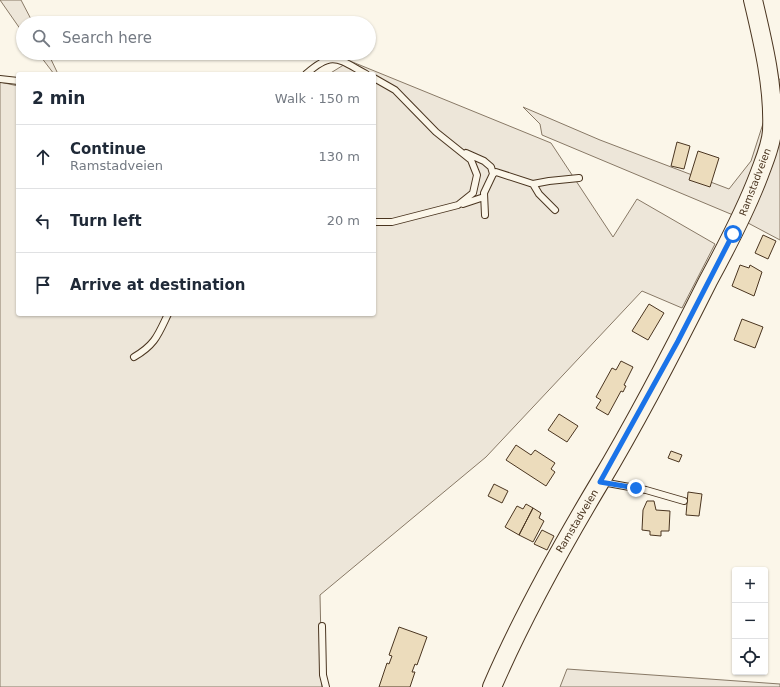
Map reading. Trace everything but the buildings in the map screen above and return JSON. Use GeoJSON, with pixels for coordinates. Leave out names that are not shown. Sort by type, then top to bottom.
{"type":"FeatureCollection","features":[{"type":"Feature","properties":{"kind":"street","name":"Ramstadveien"},"geometry":{"type":"LineString","coordinates":[[492,687],[536,594],[678,341],[736,228],[766,157],[772,132],[770,88],[764,46],[753,0]]}},
{"type":"Feature","properties":{"kind":"lane"},"geometry":{"type":"LineString","coordinates":[[309,72],[326,60]]}},
{"type":"Feature","properties":{"kind":"lane"},"geometry":{"type":"LineString","coordinates":[[340,60],[362,72]]}},
{"type":"Feature","properties":{"kind":"lane"},"geometry":{"type":"LineString","coordinates":[[0,79],[16,81]]}},
{"type":"Feature","properties":{"kind":"lane"},"geometry":{"type":"LineString","coordinates":[[376,79],[395,90],[436,132],[471,160],[477,175],[473,193],[458,205]]}},
{"type":"Feature","properties":{"kind":"lane"},"geometry":{"type":"LineString","coordinates":[[452,144],[469,155],[484,161],[491,168],[493,174],[484,193],[485,215]]}},
{"type":"Feature","properties":{"kind":"lane"},"geometry":{"type":"LineString","coordinates":[[493,174],[496,172],[533,184],[549,180],[579,178]]}},
{"type":"Feature","properties":{"kind":"lane"},"geometry":{"type":"LineString","coordinates":[[533,184],[539,194],[555,210]]}},
{"type":"Feature","properties":{"kind":"lane"},"geometry":{"type":"LineString","coordinates":[[376,222],[392,222],[484,197]]}},
{"type":"Feature","properties":{"kind":"lane"},"geometry":{"type":"LineString","coordinates":[[134,357],[148,349],[167,316]]}},
{"type":"Feature","properties":{"kind":"lane"},"geometry":{"type":"LineString","coordinates":[[600,482],[646,490],[684,501]]}},
{"type":"Feature","properties":{"kind":"lane"},"geometry":{"type":"LineString","coordinates":[[322,626],[322,675],[326,687]]}},
{"type":"Feature","properties":{"kind":"shaded area"},"geometry":{"type":"Polygon","coordinates":[[[0,0],[21,0],[29,16],[16,16],[16,23],[0,0]]]}},
{"type":"Feature","properties":{"kind":"shaded area"},"geometry":{"type":"Polygon","coordinates":[[[43,60],[51,60],[57,72],[52,72],[43,60]]]}},
{"type":"Feature","properties":{"kind":"shaded area"},"geometry":{"type":"Polygon","coordinates":[[[350,61],[551,143],[613,237],[637,199],[715,244],[682,308],[642,291],[486,457],[320,595],[322,687],[0,687],[0,82],[16,86],[16,316],[376,316],[376,72],[332,72],[350,61]]]}},
{"type":"Feature","properties":{"kind":"shaded area"},"geometry":{"type":"Polygon","coordinates":[[[780,79],[780,240],[733,215],[542,135],[540,124],[523,107],[600,140],[729,189],[751,161],[777,80],[780,79]]]}},
{"type":"Feature","properties":{"kind":"shaded area"},"geometry":{"type":"Polygon","coordinates":[[[567,669],[780,684],[780,687],[560,687],[567,669]]]}},
{"type":"Feature","properties":{"kind":"route"},"geometry":{"type":"LineString","coordinates":[[636,488],[600,482],[678,341],[733,234]]}}]}
